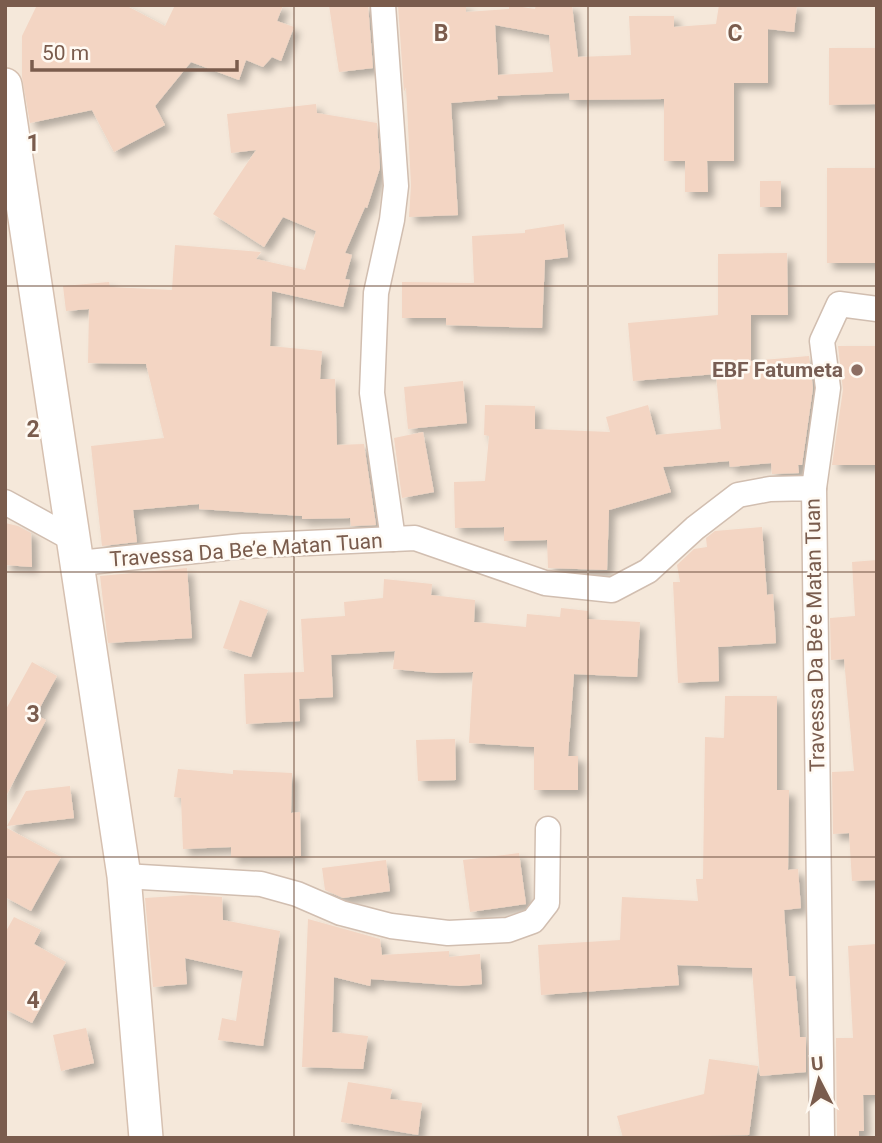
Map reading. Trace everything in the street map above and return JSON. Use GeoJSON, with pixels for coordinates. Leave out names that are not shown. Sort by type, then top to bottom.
{"type":"FeatureCollection","features":[{"type":"Feature","properties":{"kind":"main road"},"geometry":{"type":"LineString","coordinates":[[5,85],[124,876],[146,1138]]}},
{"type":"Feature","properties":{"kind":"street"},"geometry":{"type":"LineString","coordinates":[[383,5],[396,187],[392,220],[376,293],[372,393],[394,539]]}},
{"type":"Feature","properties":{"kind":"street"},"geometry":{"type":"LineString","coordinates":[[814,488],[828,388],[822,341],[839,304],[877,309]]}},
{"type":"Feature","properties":{"kind":"street","name":"Travessa Da Be’e Matan Tuan"},"geometry":{"type":"LineString","coordinates":[[77,552],[415,538],[545,583],[612,590],[648,571],[695,528],[738,495],[770,489],[814,488],[822,1138]]}},
{"type":"Feature","properties":{"kind":"street"},"geometry":{"type":"LineString","coordinates":[[5,502],[77,552]]}},
{"type":"Feature","properties":{"kind":"street"},"geometry":{"type":"LineString","coordinates":[[124,876],[261,884],[297,894],[341,913],[391,926],[448,933],[508,930],[533,921],[547,903],[548,829]]}},
{"type":"Feature","properties":{"kind":"shaded area"},"geometry":{"type":"Polygon","coordinates":[[[5,5],[877,5],[877,1138],[5,1138],[5,5]]]}},
{"type":"Feature","properties":{"kind":"building"},"geometry":{"type":"Polygon","coordinates":[[[37,5],[125,5],[165,26],[175,5],[283,5],[277,21],[294,27],[281,61],[272,57],[263,67],[246,60],[239,80],[191,62],[155,106],[165,125],[114,152],[92,110],[30,123],[22,77],[22,36],[37,5]]]}},
{"type":"Feature","properties":{"kind":"building"},"geometry":{"type":"Polygon","coordinates":[[[329,5],[368,5],[373,68],[339,72],[329,5]]]}},
{"type":"Feature","properties":{"kind":"building"},"geometry":{"type":"Polygon","coordinates":[[[398,5],[466,5],[466,12],[509,9],[509,5],[535,9],[536,5],[572,5],[578,57],[631,55],[629,16],[674,16],[674,27],[716,24],[719,5],[797,5],[794,32],[768,29],[768,83],[734,83],[734,161],[707,161],[708,192],[685,192],[685,161],[664,161],[664,99],[570,100],[569,93],[497,96],[498,99],[451,103],[458,215],[409,217],[411,185],[406,87],[404,92],[398,5]],[[495,25],[498,75],[553,72],[549,35],[495,25]]]}},
{"type":"Feature","properties":{"kind":"building"},"geometry":{"type":"Polygon","coordinates":[[[829,48],[877,48],[877,104],[829,105],[829,48]]]}},
{"type":"Feature","properties":{"kind":"building"},"geometry":{"type":"Polygon","coordinates":[[[316,104],[317,113],[377,123],[380,168],[367,208],[365,207],[345,253],[352,255],[345,279],[350,280],[343,307],[272,291],[270,346],[322,351],[320,379],[335,379],[337,445],[364,444],[376,525],[351,526],[350,518],[302,519],[302,516],[199,509],[199,504],[133,510],[137,542],[102,546],[91,446],[164,438],[146,364],[88,363],[89,309],[66,311],[63,286],[109,282],[110,287],[172,290],[175,245],[261,252],[256,259],[305,270],[316,231],[283,217],[264,247],[213,214],[256,150],[231,153],[227,114],[316,104]]]}},
{"type":"Feature","properties":{"kind":"building"},"geometry":{"type":"Polygon","coordinates":[[[827,168],[877,168],[877,263],[827,263],[827,168]]]}},
{"type":"Feature","properties":{"kind":"building"},"geometry":{"type":"Polygon","coordinates":[[[760,181],[781,181],[781,207],[760,207],[760,181]]]}},
{"type":"Feature","properties":{"kind":"building"},"geometry":{"type":"Polygon","coordinates":[[[564,224],[568,257],[545,260],[542,328],[446,325],[446,318],[402,318],[402,282],[474,283],[472,236],[525,233],[525,230],[564,224]]]}},
{"type":"Feature","properties":{"kind":"building"},"geometry":{"type":"Polygon","coordinates":[[[787,253],[788,315],[751,315],[751,361],[809,356],[813,388],[802,465],[798,465],[799,473],[772,474],[771,463],[730,467],[729,461],[663,467],[671,492],[609,510],[607,570],[548,568],[547,540],[504,541],[504,527],[455,528],[454,482],[485,481],[489,436],[484,435],[485,405],[535,406],[535,429],[610,432],[606,417],[648,405],[656,435],[721,429],[716,374],[633,381],[628,323],[718,315],[718,254],[787,253]]]}},
{"type":"Feature","properties":{"kind":"building"},"geometry":{"type":"Polygon","coordinates":[[[838,346],[877,346],[877,465],[832,465],[843,390],[838,346]]]}},
{"type":"Feature","properties":{"kind":"building"},"geometry":{"type":"Polygon","coordinates":[[[463,381],[467,423],[408,429],[404,387],[463,381]]]}},
{"type":"Feature","properties":{"kind":"building"},"geometry":{"type":"Polygon","coordinates":[[[423,432],[434,492],[402,498],[394,438],[423,432]]]}},
{"type":"Feature","properties":{"kind":"building"},"geometry":{"type":"Polygon","coordinates":[[[5,523],[31,533],[32,567],[5,565],[5,523]]]}},
{"type":"Feature","properties":{"kind":"building"},"geometry":{"type":"Polygon","coordinates":[[[762,527],[767,595],[773,594],[776,643],[718,647],[719,681],[678,683],[673,582],[680,582],[677,565],[694,549],[707,547],[706,538],[715,531],[762,527]]]}},
{"type":"Feature","properties":{"kind":"building"},"geometry":{"type":"Polygon","coordinates":[[[877,560],[877,880],[852,881],[849,833],[833,834],[832,772],[854,771],[844,659],[831,660],[830,618],[855,616],[852,562],[877,560]]]}},
{"type":"Feature","properties":{"kind":"building"},"geometry":{"type":"Polygon","coordinates":[[[187,568],[192,638],[108,643],[100,576],[187,568]]]}},
{"type":"Feature","properties":{"kind":"building"},"geometry":{"type":"Polygon","coordinates":[[[384,579],[432,584],[431,595],[475,600],[474,622],[526,627],[527,614],[560,617],[561,608],[588,611],[587,619],[640,622],[637,677],[574,674],[568,756],[578,756],[578,790],[534,790],[534,747],[469,743],[473,672],[435,673],[393,669],[395,651],[331,655],[333,697],[299,699],[300,721],[246,724],[244,674],[304,672],[301,619],[345,616],[344,602],[383,598],[384,579]]]}},
{"type":"Feature","properties":{"kind":"building"},"geometry":{"type":"Polygon","coordinates":[[[240,600],[268,610],[251,657],[223,648],[240,600]]]}},
{"type":"Feature","properties":{"kind":"building"},"geometry":{"type":"Polygon","coordinates":[[[32,662],[57,676],[36,715],[46,720],[5,798],[5,711],[32,662]]]}},
{"type":"Feature","properties":{"kind":"building"},"geometry":{"type":"Polygon","coordinates":[[[725,696],[777,696],[777,790],[789,790],[788,870],[798,869],[801,908],[784,910],[789,976],[795,976],[800,1037],[806,1037],[806,1072],[760,1076],[752,968],[677,965],[679,985],[541,995],[538,945],[620,940],[622,897],[698,901],[696,879],[703,879],[705,737],[724,738],[725,696]]]}},
{"type":"Feature","properties":{"kind":"building"},"geometry":{"type":"Polygon","coordinates":[[[455,739],[456,780],[418,781],[416,740],[455,739]]]}},
{"type":"Feature","properties":{"kind":"building"},"geometry":{"type":"Polygon","coordinates":[[[178,769],[233,774],[233,770],[292,773],[291,813],[300,812],[301,856],[231,857],[231,847],[183,849],[181,798],[174,797],[178,769]]]}},
{"type":"Feature","properties":{"kind":"building"},"geometry":{"type":"Polygon","coordinates":[[[70,786],[74,818],[7,826],[26,791],[70,786]]]}},
{"type":"Feature","properties":{"kind":"building"},"geometry":{"type":"Polygon","coordinates":[[[5,827],[61,857],[31,911],[5,897],[5,827]]]}},
{"type":"Feature","properties":{"kind":"building"},"geometry":{"type":"Polygon","coordinates":[[[519,853],[526,904],[470,912],[463,860],[519,853]]]}},
{"type":"Feature","properties":{"kind":"building"},"geometry":{"type":"Polygon","coordinates":[[[386,860],[390,891],[343,898],[325,890],[322,868],[386,860]]]}},
{"type":"Feature","properties":{"kind":"building"},"geometry":{"type":"Polygon","coordinates":[[[192,895],[222,897],[223,920],[280,931],[263,1046],[218,1040],[222,1018],[236,1021],[243,971],[185,958],[187,984],[153,987],[145,898],[192,895]]]}},
{"type":"Feature","properties":{"kind":"building"},"geometry":{"type":"Polygon","coordinates":[[[14,917],[41,930],[34,944],[66,962],[32,1023],[5,1009],[5,933],[14,917]]]}},
{"type":"Feature","properties":{"kind":"building"},"geometry":{"type":"Polygon","coordinates":[[[308,919],[380,939],[382,955],[449,951],[449,957],[480,954],[482,984],[460,986],[371,979],[370,986],[334,977],[332,1032],[368,1036],[363,1069],[302,1067],[308,919]]]}},
{"type":"Feature","properties":{"kind":"building"},"geometry":{"type":"Polygon","coordinates":[[[877,944],[877,1095],[863,1095],[864,1131],[859,1131],[859,1138],[837,1138],[836,1038],[853,1038],[848,946],[877,944]]]}},
{"type":"Feature","properties":{"kind":"building"},"geometry":{"type":"Polygon","coordinates":[[[86,1028],[94,1063],[61,1071],[53,1035],[86,1028]]]}},
{"type":"Feature","properties":{"kind":"building"},"geometry":{"type":"Polygon","coordinates":[[[709,1059],[758,1066],[749,1135],[623,1138],[617,1116],[704,1094],[709,1059]]]}},
{"type":"Feature","properties":{"kind":"building"},"geometry":{"type":"Polygon","coordinates":[[[348,1082],[392,1089],[390,1099],[422,1103],[418,1135],[341,1122],[348,1082]]]}},
{"type":"Feature","properties":{"kind":"place","name":"EBF Fatumeta"},"geometry":{"type":"Point","coordinates":[857,370]}}]}
